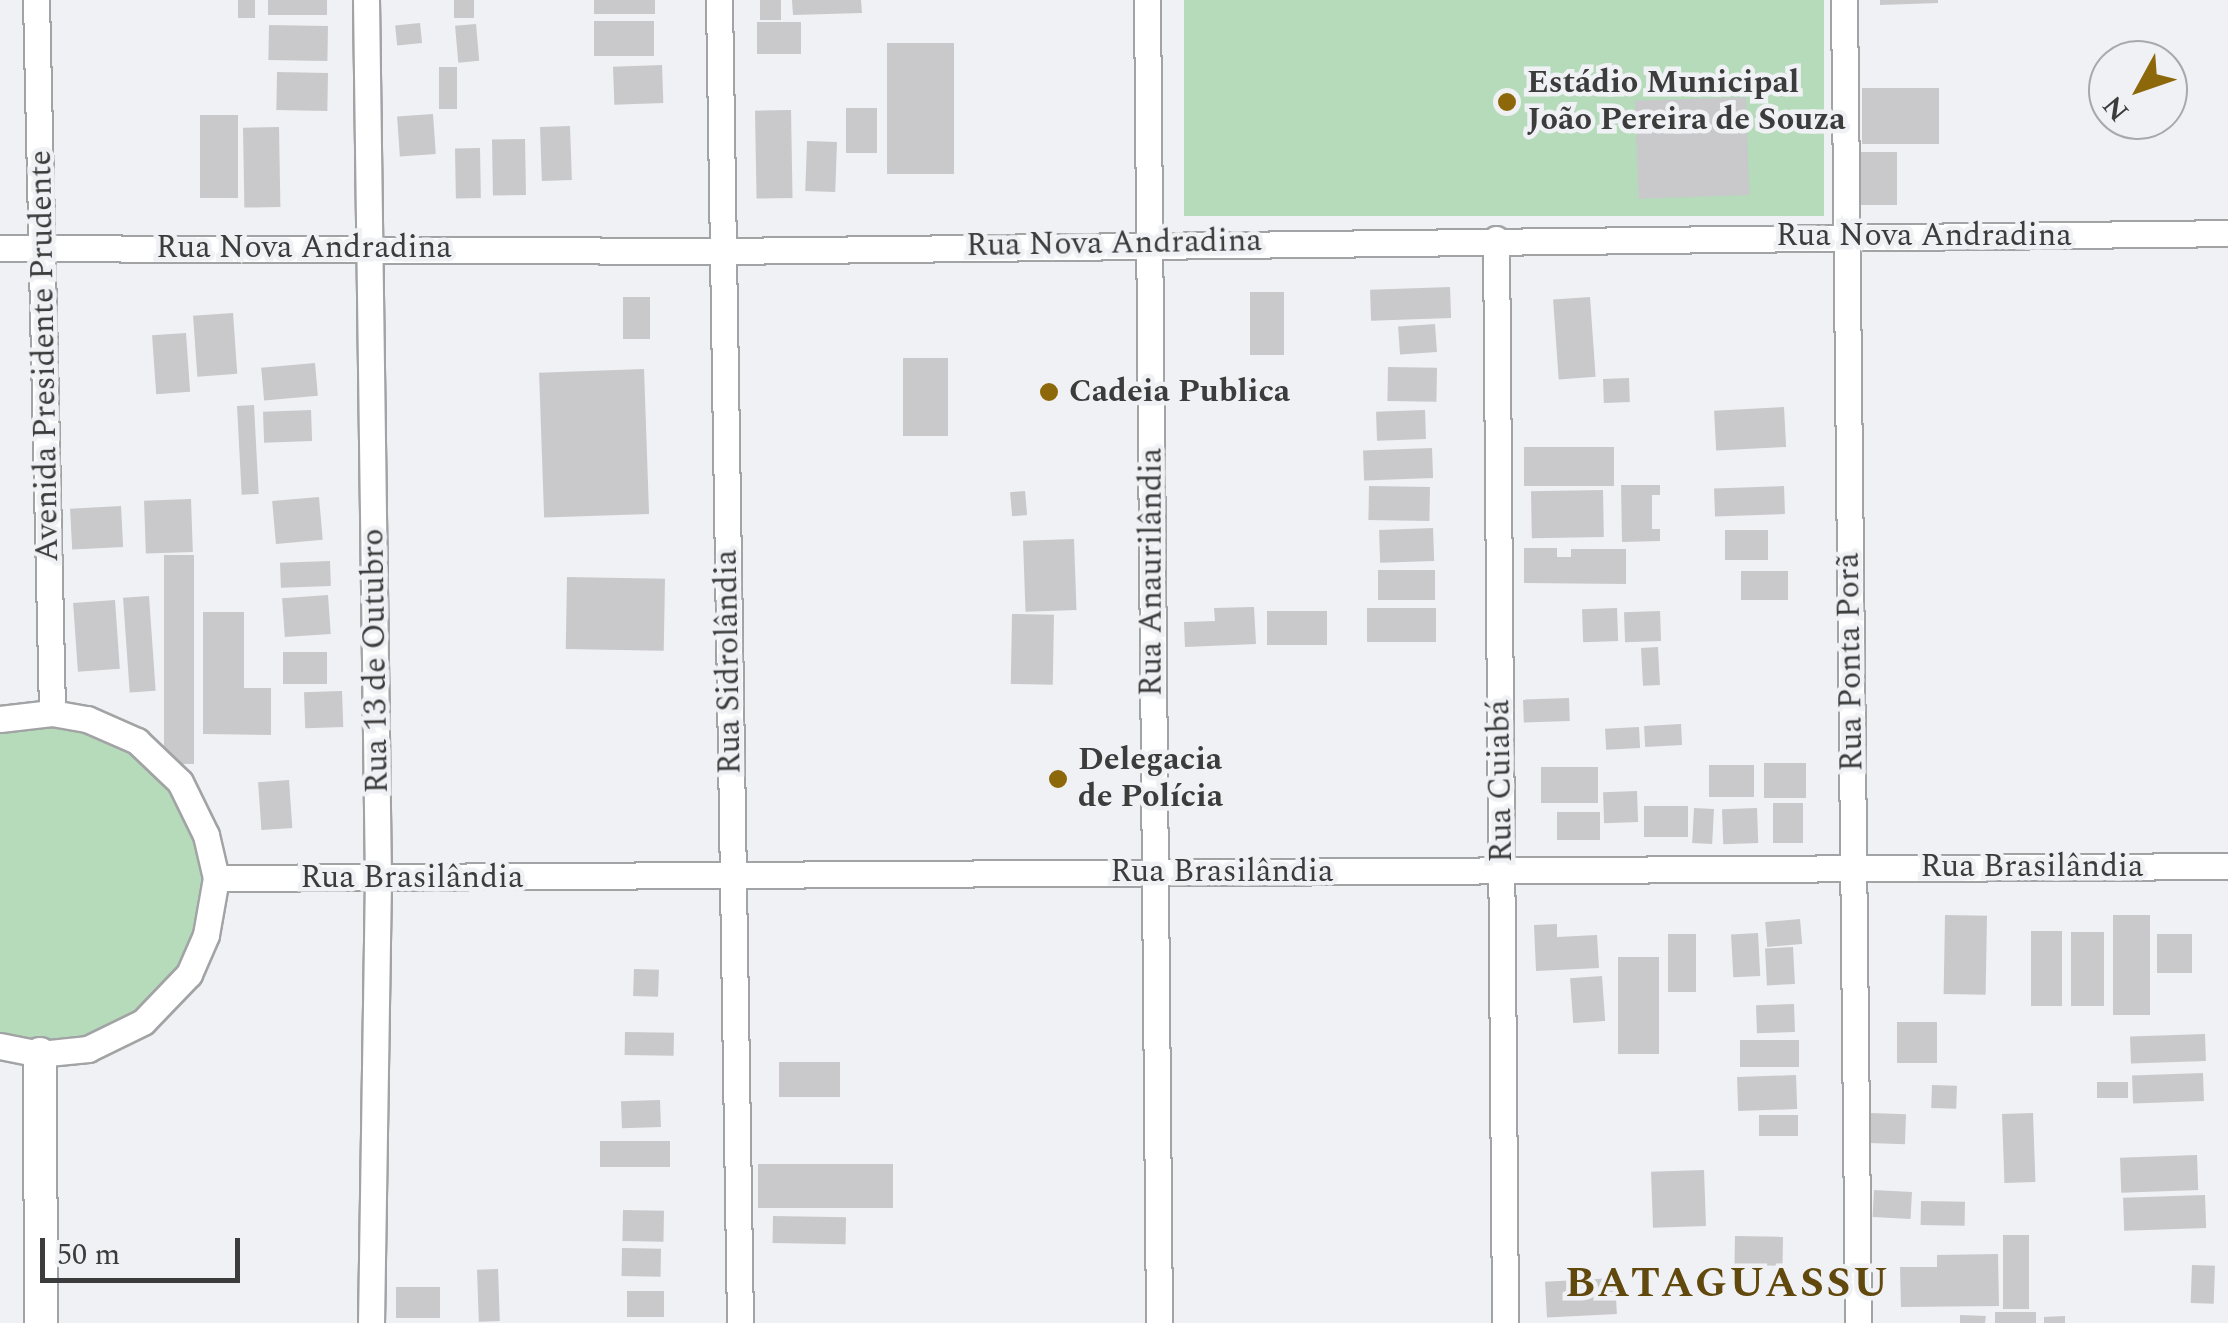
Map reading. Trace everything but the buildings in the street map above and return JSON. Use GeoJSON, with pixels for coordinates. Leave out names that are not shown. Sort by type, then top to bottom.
{"type":"FeatureCollection","features":[{"type":"Feature","properties":{"kind":"street","name":"Avenida Presidente Prudente"},"geometry":{"type":"LineString","coordinates":[[36,0],[52,713]]}},
{"type":"Feature","properties":{"kind":"street","name":"Rua 13 de Outubro"},"geometry":{"type":"LineString","coordinates":[[366,0],[378,878],[371,1323]]}},
{"type":"Feature","properties":{"kind":"street","name":"Rua Sidrolândia"},"geometry":{"type":"LineString","coordinates":[[719,0],[740,1323]]}},
{"type":"Feature","properties":{"kind":"street","name":"Rua Anaurilândia"},"geometry":{"type":"LineString","coordinates":[[1147,0],[1158,1323]]}},
{"type":"Feature","properties":{"kind":"street","name":"Rua Ponta Porã"},"geometry":{"type":"LineString","coordinates":[[1844,0],[1858,1323]]}},
{"type":"Feature","properties":{"kind":"street","name":"Rua Nova Andradina"},"geometry":{"type":"LineString","coordinates":[[0,248],[722,251],[1149,242],[2228,233]]}},
{"type":"Feature","properties":{"kind":"street","name":"Rua Cuiabá"},"geometry":{"type":"LineString","coordinates":[[1496,239],[1505,1323]]}},
{"type":"Feature","properties":{"kind":"street"},"geometry":{"type":"LineString","coordinates":[[0,719],[52,713],[87,718],[137,741],[180,782],[206,835],[216,878],[206,935],[188,974],[144,1022],[88,1049],[40,1054],[0,1046]]}},
{"type":"Feature","properties":{"kind":"street","name":"Rua Brasilândia"},"geometry":{"type":"LineString","coordinates":[[216,878],[732,880],[1155,872],[2228,866]]}},
{"type":"Feature","properties":{"kind":"street"},"geometry":{"type":"LineString","coordinates":[[40,1054],[41,1323]]}},
{"type":"Feature","properties":{"kind":"green space","name":"Estádio Municipal João Pereira de Souza"},"geometry":{"type":"Polygon","coordinates":[[[1184,0],[1824,0],[1824,216],[1184,216],[1184,0]]]}},
{"type":"Feature","properties":{"kind":"green space"},"geometry":{"type":"Polygon","coordinates":[[[52,726],[83,731],[130,752],[169,790],[194,839],[203,878],[194,932],[178,967],[136,1011],[84,1036],[40,1041],[0,1032],[0,733],[52,726]]]}},
{"type":"Feature","properties":{"kind":"place","name":"Estádio Municipal João Pereira de Souza"},"geometry":{"type":"Point","coordinates":[1507,102]}},
{"type":"Feature","properties":{"kind":"place","name":"Cadeia Publica"},"geometry":{"type":"Point","coordinates":[1049,392]}},
{"type":"Feature","properties":{"kind":"place","name":"Delegacia de Polícia"},"geometry":{"type":"Point","coordinates":[1058,779]}},
{"type":"Feature","properties":{"kind":"district","name":"BATAGUASSU"},"geometry":{"type":"Point","coordinates":[1728,1284]}}]}
